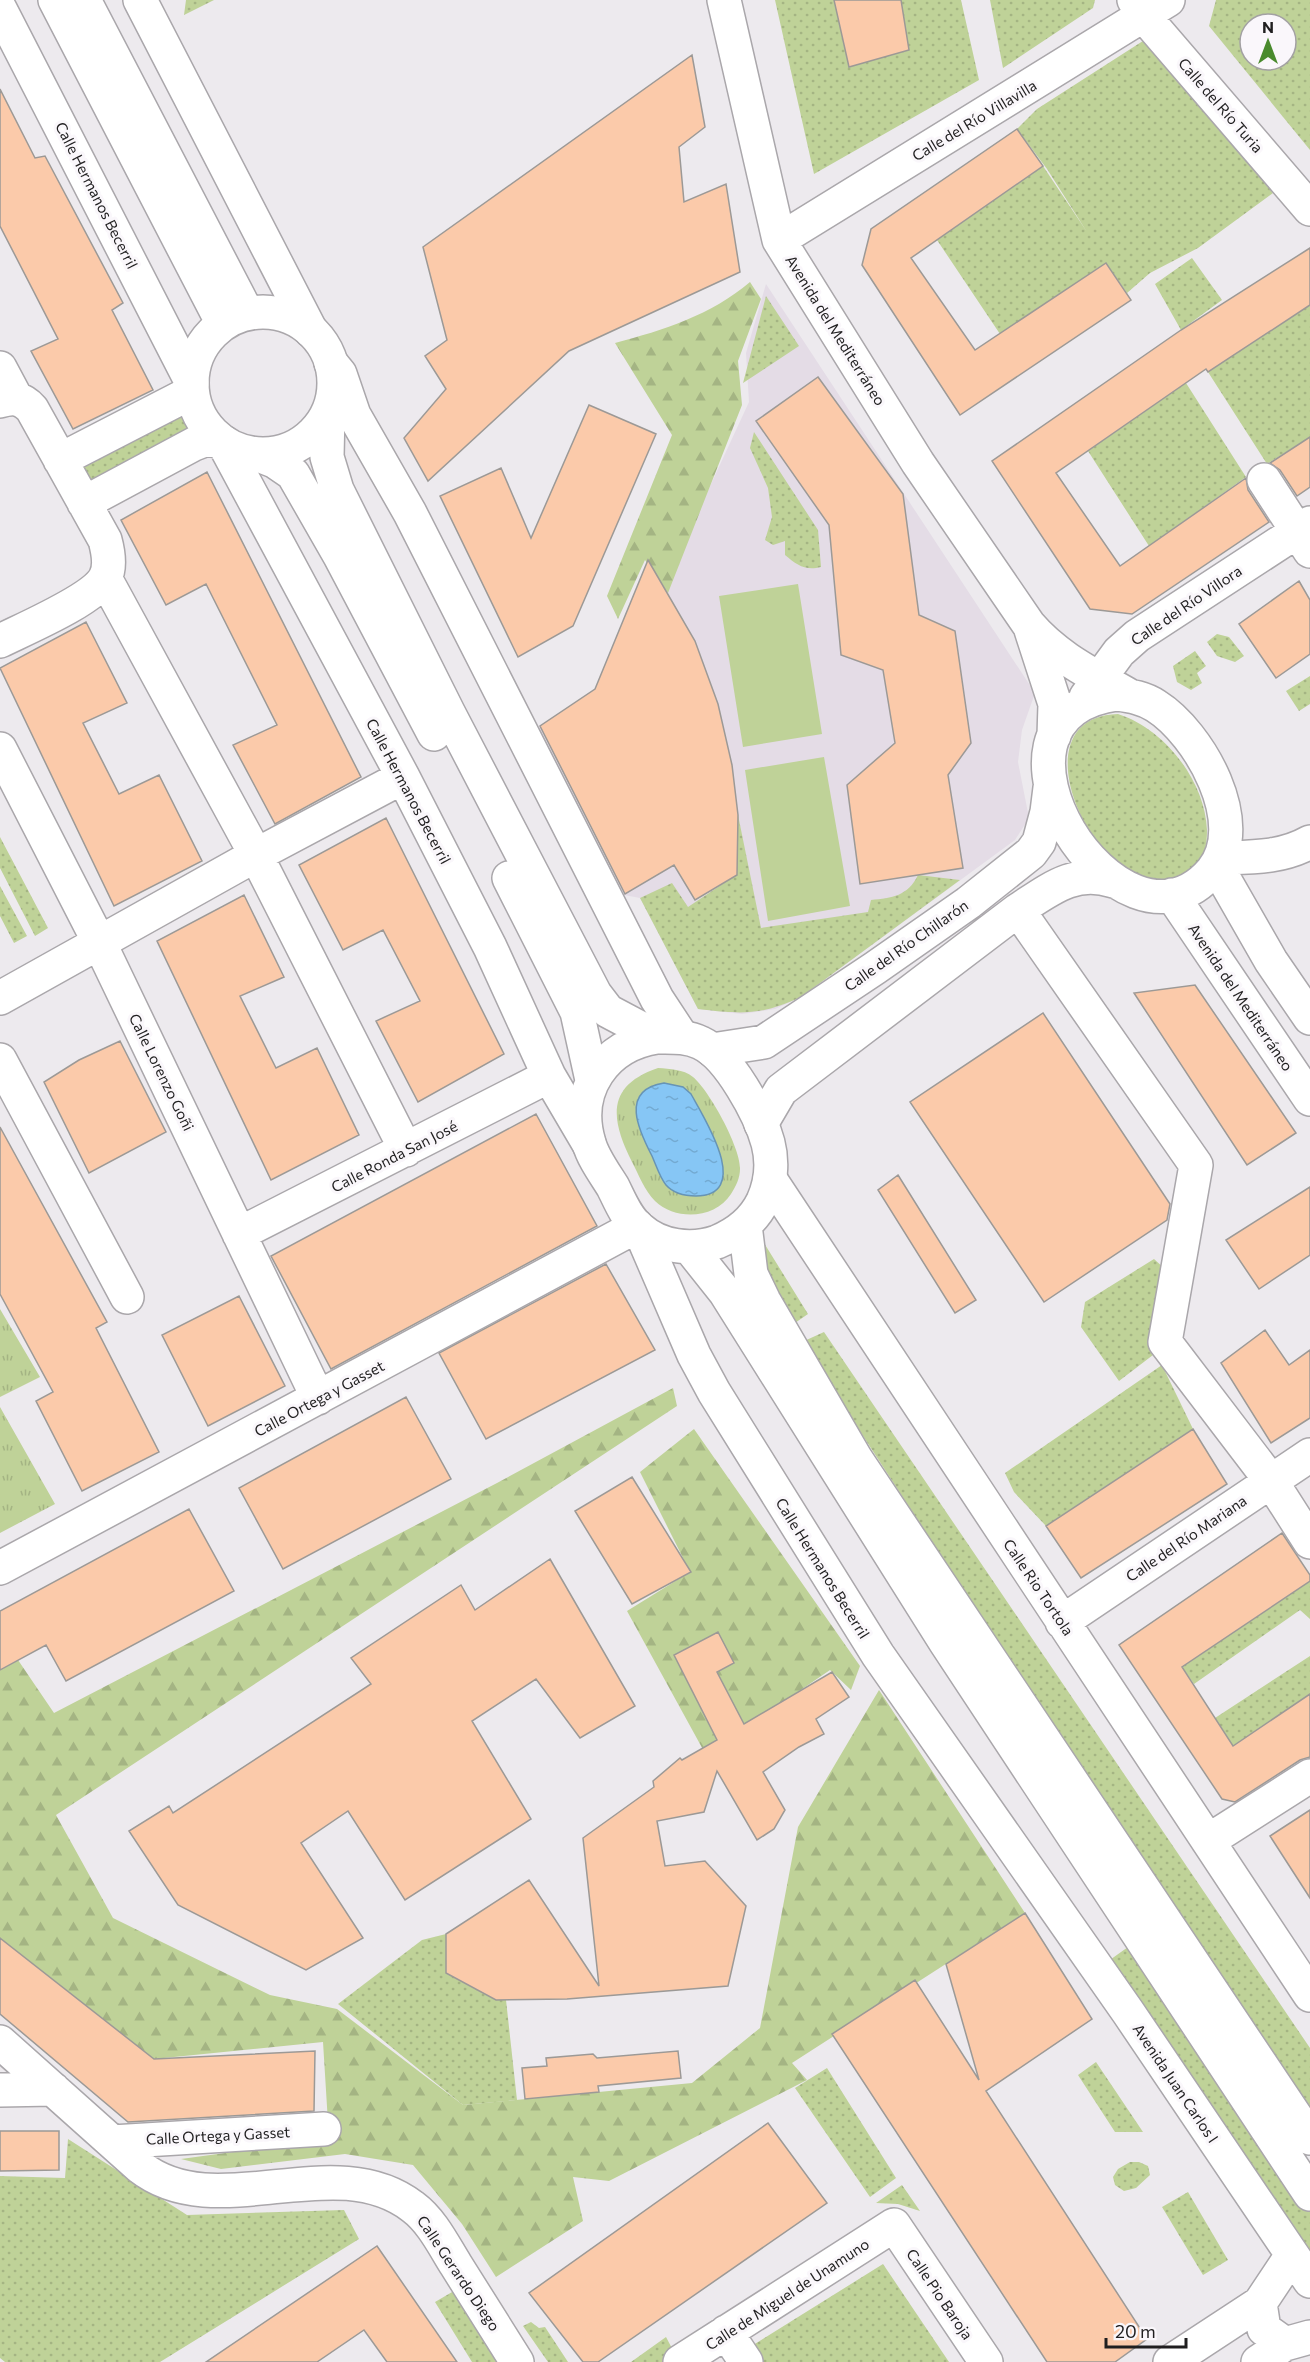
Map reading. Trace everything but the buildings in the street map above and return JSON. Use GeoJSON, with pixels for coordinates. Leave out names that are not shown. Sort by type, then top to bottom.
{"type":"FeatureCollection","features":[{"type":"Feature","properties":{"kind":"street"},"geometry":{"type":"LineString","coordinates":[[55,0],[235,319]]}},
{"type":"Feature","properties":{"kind":"street"},"geometry":{"type":"LineString","coordinates":[[84,0],[235,319]]}},
{"type":"Feature","properties":{"kind":"street","name":"Calle Hermanos Becerril"},"geometry":{"type":"LineString","coordinates":[[140,0],[311,331]]}},
{"type":"Feature","properties":{"kind":"street","name":"Avenida del Mediterráneo"},"geometry":{"type":"LineString","coordinates":[[724,0],[779,240],[918,463],[1029,625]]}},
{"type":"Feature","properties":{"kind":"street","name":"Calle del Río Villavilla"},"geometry":{"type":"LineString","coordinates":[[779,240],[1149,5]]}},
{"type":"Feature","properties":{"kind":"street","name":"Calle del Río Turia"},"geometry":{"type":"LineString","coordinates":[[1149,5],[1310,209]]}},
{"type":"Feature","properties":{"kind":"street","name":"Calle Hermanos Becerril"},"geometry":{"type":"LineString","coordinates":[[5,29],[192,387],[203,422],[223,442],[235,449],[274,461],[293,474],[340,556],[572,1002],[584,1035],[592,1080]]}},
{"type":"Feature","properties":{"kind":"street","name":"Calle Hermanos Becerril"},"geometry":{"type":"LineString","coordinates":[[235,319],[278,314],[296,320],[320,340],[331,363],[340,374],[354,415],[410,513],[657,999],[669,1037]]}},
{"type":"Feature","properties":{"kind":"street"},"geometry":{"type":"LineString","coordinates":[[60,460],[192,387],[194,364],[202,346],[235,319]]}},
{"type":"Feature","properties":{"kind":"street","name":"Calle Hermanos Becerril"},"geometry":{"type":"LineString","coordinates":[[331,363],[334,388],[328,412],[327,458],[338,490],[448,712],[595,994],[608,1011],[669,1037]]}},
{"type":"Feature","properties":{"kind":"street"},"geometry":{"type":"LineString","coordinates":[[0,368],[8,399],[25,401],[32,409],[105,540],[108,553],[105,578],[256,855],[406,1150]]}},
{"type":"Feature","properties":{"kind":"street","name":"Calle Hermanos Becerril"},"geometry":{"type":"LineString","coordinates":[[256,454],[276,453],[294,447],[317,429],[328,412]]}},
{"type":"Feature","properties":{"kind":"street"},"geometry":{"type":"LineString","coordinates":[[84,503],[194,444],[207,439],[223,442]]}},
{"type":"Feature","properties":{"kind":"street","name":"Calle Hermanos Becerril"},"geometry":{"type":"LineString","coordinates":[[223,442],[403,777],[490,947],[549,1076],[589,1144]]}},
{"type":"Feature","properties":{"kind":"street"},"geometry":{"type":"LineString","coordinates":[[1264,480],[1306,535]]}},
{"type":"Feature","properties":{"kind":"street","name":"Calle del Río Villora"},"geometry":{"type":"LineString","coordinates":[[1080,706],[1119,652],[1137,636],[1306,535]]}},
{"type":"Feature","properties":{"kind":"street"},"geometry":{"type":"LineString","coordinates":[[0,641],[83,597],[105,578]]}},
{"type":"Feature","properties":{"kind":"street"},"geometry":{"type":"LineString","coordinates":[[761,1124],[781,1090],[1018,910],[1054,887],[1079,876],[1101,877],[1113,880],[1141,894],[1172,895],[1200,882],[1218,862],[1225,825],[1216,781],[1186,736],[1166,713],[1149,702],[1130,696],[1049,646],[1029,625]]}},
{"type":"Feature","properties":{"kind":"street"},"geometry":{"type":"LineString","coordinates":[[1029,625],[1055,704],[1054,736],[1048,762],[1050,788],[1073,837],[1090,858],[1113,880]]}},
{"type":"Feature","properties":{"kind":"street"},"geometry":{"type":"LineString","coordinates":[[1054,736],[1065,720],[1080,706],[1104,696],[1130,696]]}},
{"type":"Feature","properties":{"kind":"street","name":"Calle Lorenzo Goñi"},"geometry":{"type":"LineString","coordinates":[[0,749],[99,942],[318,1398]]}},
{"type":"Feature","properties":{"kind":"street"},"geometry":{"type":"LineString","coordinates":[[0,996],[403,777]]}},
{"type":"Feature","properties":{"kind":"street","name":"Calle del Río Chillarón"},"geometry":{"type":"LineString","coordinates":[[712,1050],[764,1042],[968,903],[1030,853],[1039,842],[1047,812],[1050,788]]}},
{"type":"Feature","properties":{"kind":"street"},"geometry":{"type":"LineString","coordinates":[[1218,862],[1278,855],[1296,850],[1310,842]]}},
{"type":"Feature","properties":{"kind":"street"},"geometry":{"type":"LineString","coordinates":[[1218,862],[1271,961],[1310,1018]]}},
{"type":"Feature","properties":{"kind":"street","name":"Avenida del Mediterráneo"},"geometry":{"type":"LineString","coordinates":[[1172,895],[1310,1100]]}},
{"type":"Feature","properties":{"kind":"street"},"geometry":{"type":"LineString","coordinates":[[1018,910],[1196,1165],[1165,1342],[1271,1481],[1310,1542]]}},
{"type":"Feature","properties":{"kind":"street"},"geometry":{"type":"LineString","coordinates":[[669,1037],[700,1042],[712,1050],[729,1068],[761,1124],[768,1144],[770,1179],[758,1210],[745,1225],[727,1238],[690,1248],[660,1241],[638,1228],[627,1214],[589,1144],[587,1105],[592,1080],[601,1066],[625,1046],[638,1040],[669,1037]]}},
{"type":"Feature","properties":{"kind":"street"},"geometry":{"type":"LineString","coordinates":[[0,1060],[127,1297]]}},
{"type":"Feature","properties":{"kind":"street","name":"Calle Ronda San José"},"geometry":{"type":"LineString","coordinates":[[239,1234],[549,1076]]}},
{"type":"Feature","properties":{"kind":"street","name":"Calle Rio Tortola"},"geometry":{"type":"LineString","coordinates":[[770,1179],[1310,1995]]}},
{"type":"Feature","properties":{"kind":"street"},"geometry":{"type":"LineString","coordinates":[[745,1225],[751,1274],[764,1301],[856,1459],[1310,2194]]}},
{"type":"Feature","properties":{"kind":"street","name":"Calle Hermanos Becerril"},"geometry":{"type":"LineString","coordinates":[[638,1228],[694,1355],[769,1483],[878,1655],[1040,1887]]}},
{"type":"Feature","properties":{"kind":"street","name":"Calle Ortega y Gasset"},"geometry":{"type":"LineString","coordinates":[[0,1568],[638,1228]]}},
{"type":"Feature","properties":{"kind":"street"},"geometry":{"type":"LineString","coordinates":[[690,1248],[725,1292],[946,1642],[1310,2138]]}},
{"type":"Feature","properties":{"kind":"street","name":"Calle del Río Mariana"},"geometry":{"type":"LineString","coordinates":[[1062,1622],[1310,1455]]}},
{"type":"Feature","properties":{"kind":"street"},"geometry":{"type":"LineString","coordinates":[[1208,1841],[1310,1776]]}},
{"type":"Feature","properties":{"kind":"street","name":"Avenida Juan Carlos I"},"geometry":{"type":"LineString","coordinates":[[1040,1887],[1301,2268]]}},
{"type":"Feature","properties":{"kind":"street","name":"Calle Ortega y Gasset"},"geometry":{"type":"LineString","coordinates":[[0,2042],[112,2142],[159,2180],[184,2188],[214,2190]]}},
{"type":"Feature","properties":{"kind":"street"},"geometry":{"type":"LineString","coordinates":[[0,2090],[53,2089]]}},
{"type":"Feature","properties":{"kind":"street","name":"Calle Ortega y Gasset"},"geometry":{"type":"LineString","coordinates":[[112,2142],[324,2129]]}},
{"type":"Feature","properties":{"kind":"street","name":"Calle Gerardo Diego"},"geometry":{"type":"LineString","coordinates":[[214,2190],[350,2183],[377,2188],[402,2199],[423,2216],[439,2237],[518,2362]]}},
{"type":"Feature","properties":{"kind":"street","name":"Calle de Miguel de Unamuno"},"geometry":{"type":"LineString","coordinates":[[680,2362],[894,2225]]}},
{"type":"Feature","properties":{"kind":"street","name":"Calle Pio Baroja"},"geometry":{"type":"LineString","coordinates":[[894,2225],[986,2362]]}},
{"type":"Feature","properties":{"kind":"street"},"geometry":{"type":"LineString","coordinates":[[1170,2362],[1260,2303],[1301,2268]]}},
{"type":"Feature","properties":{"kind":"street"},"geometry":{"type":"LineString","coordinates":[[1260,2303],[1264,2329],[1297,2341]]}},
{"type":"Feature","properties":{"kind":"street"},"geometry":{"type":"LineString","coordinates":[[726,2332],[746,2362]]}},
{"type":"Feature","properties":{"kind":"street"},"geometry":{"type":"LineString","coordinates":[[1258,2362],[1297,2341]]}},
{"type":"Feature","properties":{"kind":"shaded area"},"geometry":{"type":"Polygon","coordinates":[[[766,284],[1035,693],[1022,730],[1018,762],[1029,818],[1015,840],[801,997],[775,1009],[742,1014],[698,1009],[640,898],[624,895],[536,729],[595,689],[648,560],[699,510],[749,402],[746,353],[766,284]]]}},
{"type":"Feature","properties":{"kind":"green space"},"geometry":{"type":"Polygon","coordinates":[[[186,0],[214,0],[184,15],[186,0]]]}},
{"type":"Feature","properties":{"kind":"green space"},"geometry":{"type":"Polygon","coordinates":[[[775,0],[961,0],[979,80],[814,174],[775,0]]]}},
{"type":"Feature","properties":{"kind":"green space"},"geometry":{"type":"Polygon","coordinates":[[[990,0],[1095,0],[1093,8],[1003,68],[990,0]]]}},
{"type":"Feature","properties":{"kind":"green space"},"geometry":{"type":"Polygon","coordinates":[[[1216,0],[1310,0],[1310,150],[1246,72],[1298,72],[1298,12],[1238,12],[1238,62],[1209,26],[1216,0]]]}},
{"type":"Feature","properties":{"kind":"green space"},"geometry":{"type":"Polygon","coordinates":[[[1146,39],[1273,193],[1198,248],[1150,273],[1127,293],[1106,263],[1000,334],[937,240],[1043,166],[1087,232],[1047,169],[1017,129],[1037,109],[1146,39]]]}},
{"type":"Feature","properties":{"kind":"green space"},"geometry":{"type":"Polygon","coordinates":[[[1192,258],[1222,300],[1181,330],[1155,284],[1192,258]]]}},
{"type":"Feature","properties":{"kind":"green space"},"geometry":{"type":"Polygon","coordinates":[[[750,282],[761,299],[738,361],[742,405],[668,593],[645,560],[618,619],[607,596],[672,435],[615,343],[686,320],[719,304],[750,282]]]}},
{"type":"Feature","properties":{"kind":"green space"},"geometry":{"type":"Polygon","coordinates":[[[766,296],[799,346],[743,383],[766,296]]]}},
{"type":"Feature","properties":{"kind":"green space"},"geometry":{"type":"Polygon","coordinates":[[[1310,305],[1310,437],[1267,464],[1208,372],[1310,305]]]}},
{"type":"Feature","properties":{"kind":"green space"},"geometry":{"type":"Polygon","coordinates":[[[1186,383],[1246,477],[1149,546],[1088,451],[1186,383]]]}},
{"type":"Feature","properties":{"kind":"green space"},"geometry":{"type":"Polygon","coordinates":[[[178,410],[192,419],[193,427],[95,483],[78,474],[93,455],[178,410]]]}},
{"type":"Feature","properties":{"kind":"green space"},"geometry":{"type":"Polygon","coordinates":[[[754,432],[818,530],[821,567],[810,568],[793,562],[785,555],[785,541],[773,545],[765,540],[772,517],[768,488],[750,448],[754,432]]]}},
{"type":"Feature","properties":{"kind":"green space"},"geometry":{"type":"Polygon","coordinates":[[[798,584],[822,734],[743,747],[719,596],[798,584]]]}},
{"type":"Feature","properties":{"kind":"green space"},"geometry":{"type":"Polygon","coordinates":[[[1217,634],[1229,637],[1244,656],[1235,662],[1217,656],[1207,642],[1217,634]]]}},
{"type":"Feature","properties":{"kind":"green space"},"geometry":{"type":"Polygon","coordinates":[[[1195,651],[1206,666],[1197,673],[1202,683],[1191,690],[1177,682],[1173,666],[1195,651]]]}},
{"type":"Feature","properties":{"kind":"green space"},"geometry":{"type":"Polygon","coordinates":[[[1310,676],[1310,704],[1299,711],[1286,691],[1310,676]]]}},
{"type":"Feature","properties":{"kind":"green space"},"geometry":{"type":"Polygon","coordinates":[[[1118,714],[1135,721],[1166,744],[1179,759],[1199,793],[1205,812],[1207,830],[1205,850],[1198,863],[1178,879],[1153,881],[1128,872],[1106,853],[1087,826],[1073,796],[1068,767],[1072,741],[1088,722],[1118,714]]]}},
{"type":"Feature","properties":{"kind":"green space"},"geometry":{"type":"Polygon","coordinates":[[[824,757],[850,906],[768,921],[745,770],[824,757]]]}},
{"type":"Feature","properties":{"kind":"green space"},"geometry":{"type":"Polygon","coordinates":[[[738,815],[761,928],[868,912],[871,900],[899,895],[914,882],[918,875],[960,880],[801,997],[774,1008],[750,1012],[698,1009],[640,898],[672,883],[688,907],[736,875],[738,815]]]}},
{"type":"Feature","properties":{"kind":"green space"},"geometry":{"type":"Polygon","coordinates":[[[0,837],[48,928],[35,936],[0,868],[0,837]]]}},
{"type":"Feature","properties":{"kind":"green space"},"geometry":{"type":"Polygon","coordinates":[[[0,886],[27,936],[14,943],[0,916],[0,886]]]}},
{"type":"Feature","properties":{"kind":"green space"},"geometry":{"type":"Polygon","coordinates":[[[658,1068],[685,1072],[700,1084],[723,1120],[739,1160],[739,1176],[731,1194],[724,1202],[705,1212],[684,1214],[673,1212],[655,1201],[642,1182],[620,1132],[617,1106],[621,1095],[629,1084],[641,1075],[658,1068]]]}},
{"type":"Feature","properties":{"kind":"green space"},"geometry":{"type":"Polygon","coordinates":[[[764,1243],[808,1314],[792,1325],[766,1284],[764,1243]]]}},
{"type":"Feature","properties":{"kind":"green space"},"geometry":{"type":"Polygon","coordinates":[[[1154,1259],[1165,1269],[1153,1355],[1119,1381],[1081,1327],[1085,1302],[1154,1259]]]}},
{"type":"Feature","properties":{"kind":"green space"},"geometry":{"type":"Polygon","coordinates":[[[0,1309],[40,1377],[0,1397],[0,1309]]]}},
{"type":"Feature","properties":{"kind":"green space"},"geometry":{"type":"Polygon","coordinates":[[[824,1332],[1310,2048],[1310,2124],[802,1342],[824,1332]]]}},
{"type":"Feature","properties":{"kind":"green space"},"geometry":{"type":"Polygon","coordinates":[[[1162,1365],[1193,1429],[1046,1526],[1014,1492],[1005,1473],[1162,1365]]]}},
{"type":"Feature","properties":{"kind":"green space"},"geometry":{"type":"Polygon","coordinates":[[[673,1388],[677,1406],[56,1815],[113,1918],[270,1995],[337,2009],[463,2105],[692,2083],[760,2028],[798,1827],[879,1690],[1025,1913],[792,2063],[807,2080],[609,2181],[573,2177],[583,2221],[496,2277],[462,2224],[413,2165],[345,2154],[221,2169],[181,2159],[329,2139],[323,2042],[154,2059],[0,1938],[0,1670],[18,1660],[54,1713],[497,1483],[673,1388]]]}},
{"type":"Feature","properties":{"kind":"green space"},"geometry":{"type":"Polygon","coordinates":[[[0,1407],[55,1504],[0,1533],[0,1407]]]}},
{"type":"Feature","properties":{"kind":"green space"},"geometry":{"type":"Polygon","coordinates":[[[694,1429],[860,1666],[851,1690],[830,1670],[706,1755],[627,1611],[690,1572],[640,1472],[694,1429]]]}},
{"type":"Feature","properties":{"kind":"green space"},"geometry":{"type":"Polygon","coordinates":[[[1310,1581],[1310,1619],[1300,1610],[1194,1684],[1182,1667],[1310,1581]]]}},
{"type":"Feature","properties":{"kind":"green space"},"geometry":{"type":"Polygon","coordinates":[[[1310,1656],[1310,1694],[1233,1746],[1215,1718],[1310,1656]]]}},
{"type":"Feature","properties":{"kind":"green space"},"geometry":{"type":"Polygon","coordinates":[[[446,1934],[446,1973],[496,2000],[506,2000],[517,2100],[463,2105],[338,2004],[422,1940],[446,1934]]]}},
{"type":"Feature","properties":{"kind":"green space"},"geometry":{"type":"Polygon","coordinates":[[[1128,1947],[1310,2210],[1310,2266],[1107,1962],[1128,1947]]]}},
{"type":"Feature","properties":{"kind":"green space"},"geometry":{"type":"Polygon","coordinates":[[[1096,2062],[1143,2132],[1115,2132],[1078,2075],[1096,2062]]]}},
{"type":"Feature","properties":{"kind":"green space"},"geometry":{"type":"Polygon","coordinates":[[[827,2068],[896,2178],[870,2197],[795,2088],[827,2068]]]}},
{"type":"Feature","properties":{"kind":"green space"},"geometry":{"type":"Polygon","coordinates":[[[68,2139],[187,2215],[344,2210],[359,2239],[160,2362],[5,2362],[0,2358],[0,2176],[65,2178],[68,2139]]]}},
{"type":"Feature","properties":{"kind":"green space"},"geometry":{"type":"Polygon","coordinates":[[[1130,2162],[1139,2162],[1148,2166],[1150,2175],[1136,2188],[1124,2191],[1115,2185],[1113,2177],[1118,2169],[1130,2162]]]}},
{"type":"Feature","properties":{"kind":"green space"},"geometry":{"type":"Polygon","coordinates":[[[902,2185],[920,2211],[898,2204],[876,2203],[902,2185]]]}},
{"type":"Feature","properties":{"kind":"green space"},"geometry":{"type":"Polygon","coordinates":[[[1188,2192],[1228,2260],[1203,2275],[1162,2207],[1188,2192]]]}},
{"type":"Feature","properties":{"kind":"green space"},"geometry":{"type":"Polygon","coordinates":[[[883,2264],[949,2362],[760,2362],[750,2347],[883,2264]]]}},
{"type":"Feature","properties":{"kind":"green space"},"geometry":{"type":"Polygon","coordinates":[[[459,2288],[506,2362],[472,2362],[435,2302],[459,2288]]]}},
{"type":"Feature","properties":{"kind":"green space"},"geometry":{"type":"Polygon","coordinates":[[[531,2322],[539,2328],[545,2327],[568,2362],[548,2362],[523,2326],[531,2322]]]}},
{"type":"Feature","properties":{"kind":"green space"},"geometry":{"type":"Polygon","coordinates":[[[666,2337],[675,2354],[664,2362],[631,2362],[666,2337]]]}},
{"type":"Feature","properties":{"kind":"water"},"geometry":{"type":"Polygon","coordinates":[[[664,1083],[683,1087],[691,1094],[713,1136],[723,1169],[721,1183],[713,1192],[696,1196],[676,1192],[666,1185],[658,1171],[642,1135],[636,1113],[641,1094],[650,1087],[664,1083]]]}}]}
